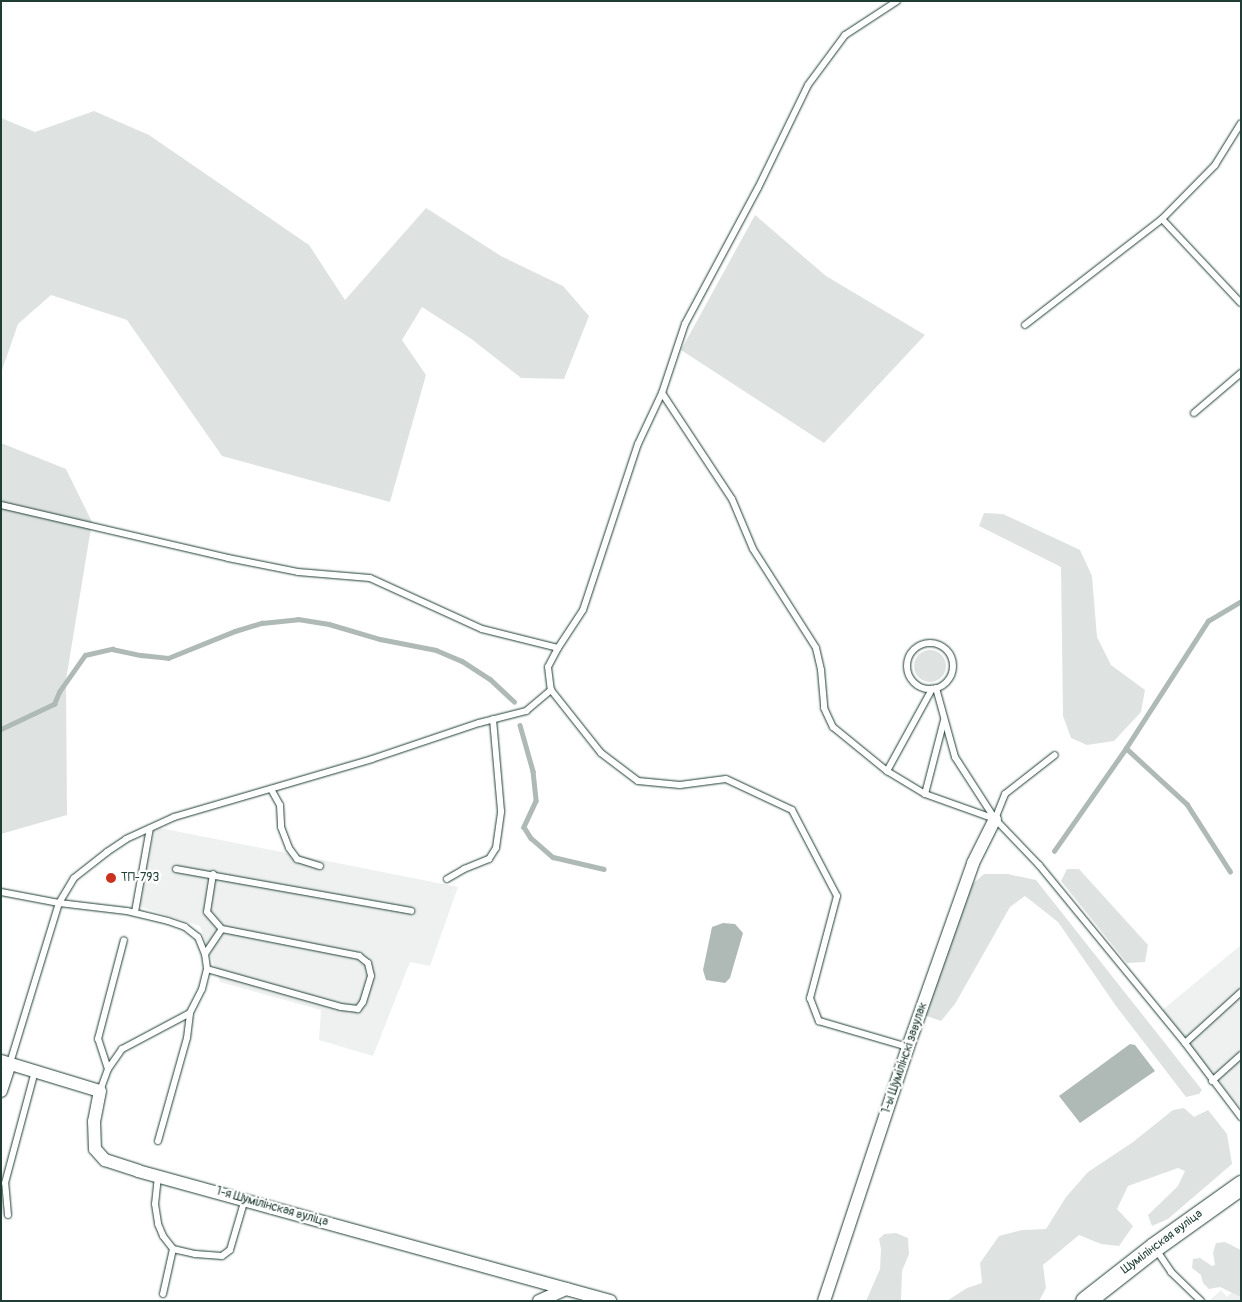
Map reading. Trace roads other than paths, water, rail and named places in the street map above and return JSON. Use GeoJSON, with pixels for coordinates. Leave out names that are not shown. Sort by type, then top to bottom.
{"type":"FeatureCollection","features":[{"type":"Feature","properties":{"kind":"main road","name":"Шумілінская вуліца"},"geometry":{"type":"LineString","coordinates":[[1085,1301],[1154,1247],[1241,1185]]}},
{"type":"Feature","properties":{"kind":"street","name":"1-ы Шумілінскі завулак"},"geometry":{"type":"LineString","coordinates":[[824,1301],[908,1047],[973,864],[996,819]]}},
{"type":"Feature","properties":{"kind":"street"},"geometry":{"type":"LineString","coordinates":[[1,1091],[5,1062],[100,1091]]}},
{"type":"Feature","properties":{"kind":"street","name":"1-я Шумілінская вуліца"},"geometry":{"type":"LineString","coordinates":[[100,1091],[94,1121],[95,1149],[105,1160],[610,1301]]}},
{"type":"Feature","properties":{"kind":"street"},"geometry":{"type":"LineString","coordinates":[[539,1301],[566,1289]]}},
{"type":"Feature","properties":{"kind":"lane"},"geometry":{"type":"LineString","coordinates":[[897,1],[845,35],[808,85],[758,188],[685,324],[662,393],[638,444],[583,610],[548,667],[551,690],[602,753],[638,780],[680,785],[726,779],[792,810],[837,896],[810,998],[819,1021],[908,1047]]}},
{"type":"Feature","properties":{"kind":"lane"},"geometry":{"type":"LineString","coordinates":[[1025,325],[1162,219],[1215,165],[1241,123]]}},
{"type":"Feature","properties":{"kind":"lane"},"geometry":{"type":"LineString","coordinates":[[1162,219],[1241,303]]}},
{"type":"Feature","properties":{"kind":"lane"},"geometry":{"type":"LineString","coordinates":[[1194,413],[1241,373]]}},
{"type":"Feature","properties":{"kind":"lane"},"geometry":{"type":"LineString","coordinates":[[662,393],[732,499],[753,549],[816,648],[821,670],[824,708],[834,727],[887,771],[925,794],[996,819]]}},
{"type":"Feature","properties":{"kind":"lane"},"geometry":{"type":"LineString","coordinates":[[1,505],[298,572],[370,578],[482,629],[558,648]]}},
{"type":"Feature","properties":{"kind":"lane"},"geometry":{"type":"LineString","coordinates":[[887,771],[934,689],[948,682],[952,674],[951,656],[946,649],[929,643],[913,651],[907,668],[915,684],[934,689]]}},
{"type":"Feature","properties":{"kind":"lane"},"geometry":{"type":"LineString","coordinates":[[934,689],[955,757],[996,819],[1039,865],[1185,1043],[1241,1117]]}},
{"type":"Feature","properties":{"kind":"lane"},"geometry":{"type":"LineString","coordinates":[[5,1062],[59,903],[74,878],[126,839],[174,817],[271,789],[493,719],[526,711],[551,690]]}},
{"type":"Feature","properties":{"kind":"lane"},"geometry":{"type":"LineString","coordinates":[[925,794],[944,718]]}},
{"type":"Feature","properties":{"kind":"lane"},"geometry":{"type":"LineString","coordinates":[[447,879],[464,869],[488,860],[496,848],[501,811],[493,719]]}},
{"type":"Feature","properties":{"kind":"lane"},"geometry":{"type":"LineString","coordinates":[[996,819],[1005,794],[1055,755]]}},
{"type":"Feature","properties":{"kind":"lane"},"geometry":{"type":"LineString","coordinates":[[271,789],[280,805],[281,827],[289,848],[297,859],[320,866]]}},
{"type":"Feature","properties":{"kind":"lane"},"geometry":{"type":"LineString","coordinates":[[135,912],[150,828]]}},
{"type":"Feature","properties":{"kind":"lane"},"geometry":{"type":"LineString","coordinates":[[176,870],[213,874],[411,911]]}},
{"type":"Feature","properties":{"kind":"lane"},"geometry":{"type":"LineString","coordinates":[[206,969],[358,1009],[363,1002],[370,976],[368,963],[359,956],[222,929],[207,912],[213,874]]}},
{"type":"Feature","properties":{"kind":"lane"},"geometry":{"type":"LineString","coordinates":[[1,892],[59,903],[135,912],[185,927],[198,937],[205,954],[206,969],[202,989],[190,1014],[187,1038],[158,1141]]}},
{"type":"Feature","properties":{"kind":"lane"},"geometry":{"type":"LineString","coordinates":[[205,954],[222,929]]}},
{"type":"Feature","properties":{"kind":"lane"},"geometry":{"type":"LineString","coordinates":[[108,1069],[98,1039],[124,940]]}},
{"type":"Feature","properties":{"kind":"lane"},"geometry":{"type":"LineString","coordinates":[[1185,1043],[1241,992]]}},
{"type":"Feature","properties":{"kind":"lane"},"geometry":{"type":"LineString","coordinates":[[100,1091],[108,1069],[122,1049],[190,1014]]}},
{"type":"Feature","properties":{"kind":"lane"},"geometry":{"type":"LineString","coordinates":[[1212,1081],[1241,1055]]}},
{"type":"Feature","properties":{"kind":"lane"},"geometry":{"type":"LineString","coordinates":[[8,1215],[5,1183],[35,1071]]}},
{"type":"Feature","properties":{"kind":"lane"},"geometry":{"type":"LineString","coordinates":[[158,1176],[155,1204],[158,1224],[163,1236],[173,1249],[195,1254],[222,1256],[230,1250],[245,1200]]}},
{"type":"Feature","properties":{"kind":"lane"},"geometry":{"type":"LineString","coordinates":[[1154,1247],[1171,1272],[1200,1301]]}},
{"type":"Feature","properties":{"kind":"lane"},"geometry":{"type":"LineString","coordinates":[[163,1294],[173,1249]]}},
{"type":"Feature","properties":{"kind":"waterway"},"geometry":{"type":"LineString","coordinates":[[1054,851],[1126,748],[1208,621],[1241,601]]}},
{"type":"Feature","properties":{"kind":"waterway"},"geometry":{"type":"LineString","coordinates":[[1,729],[54,704],[59,692],[85,655],[112,649],[168,658],[235,631],[262,623],[298,619],[329,624],[380,639],[436,650],[462,661],[490,679],[514,701]]}},
{"type":"Feature","properties":{"kind":"waterway"},"geometry":{"type":"LineString","coordinates":[[520,725],[533,771],[536,801],[524,827],[531,838],[553,857],[604,869]]}},
{"type":"Feature","properties":{"kind":"waterway"},"geometry":{"type":"LineString","coordinates":[[1126,748],[1187,804],[1230,871]]}},
{"type":"Feature","properties":{"kind":"place","name":"ТП-793"},"geometry":{"type":"Point","coordinates":[111,878]}}]}
